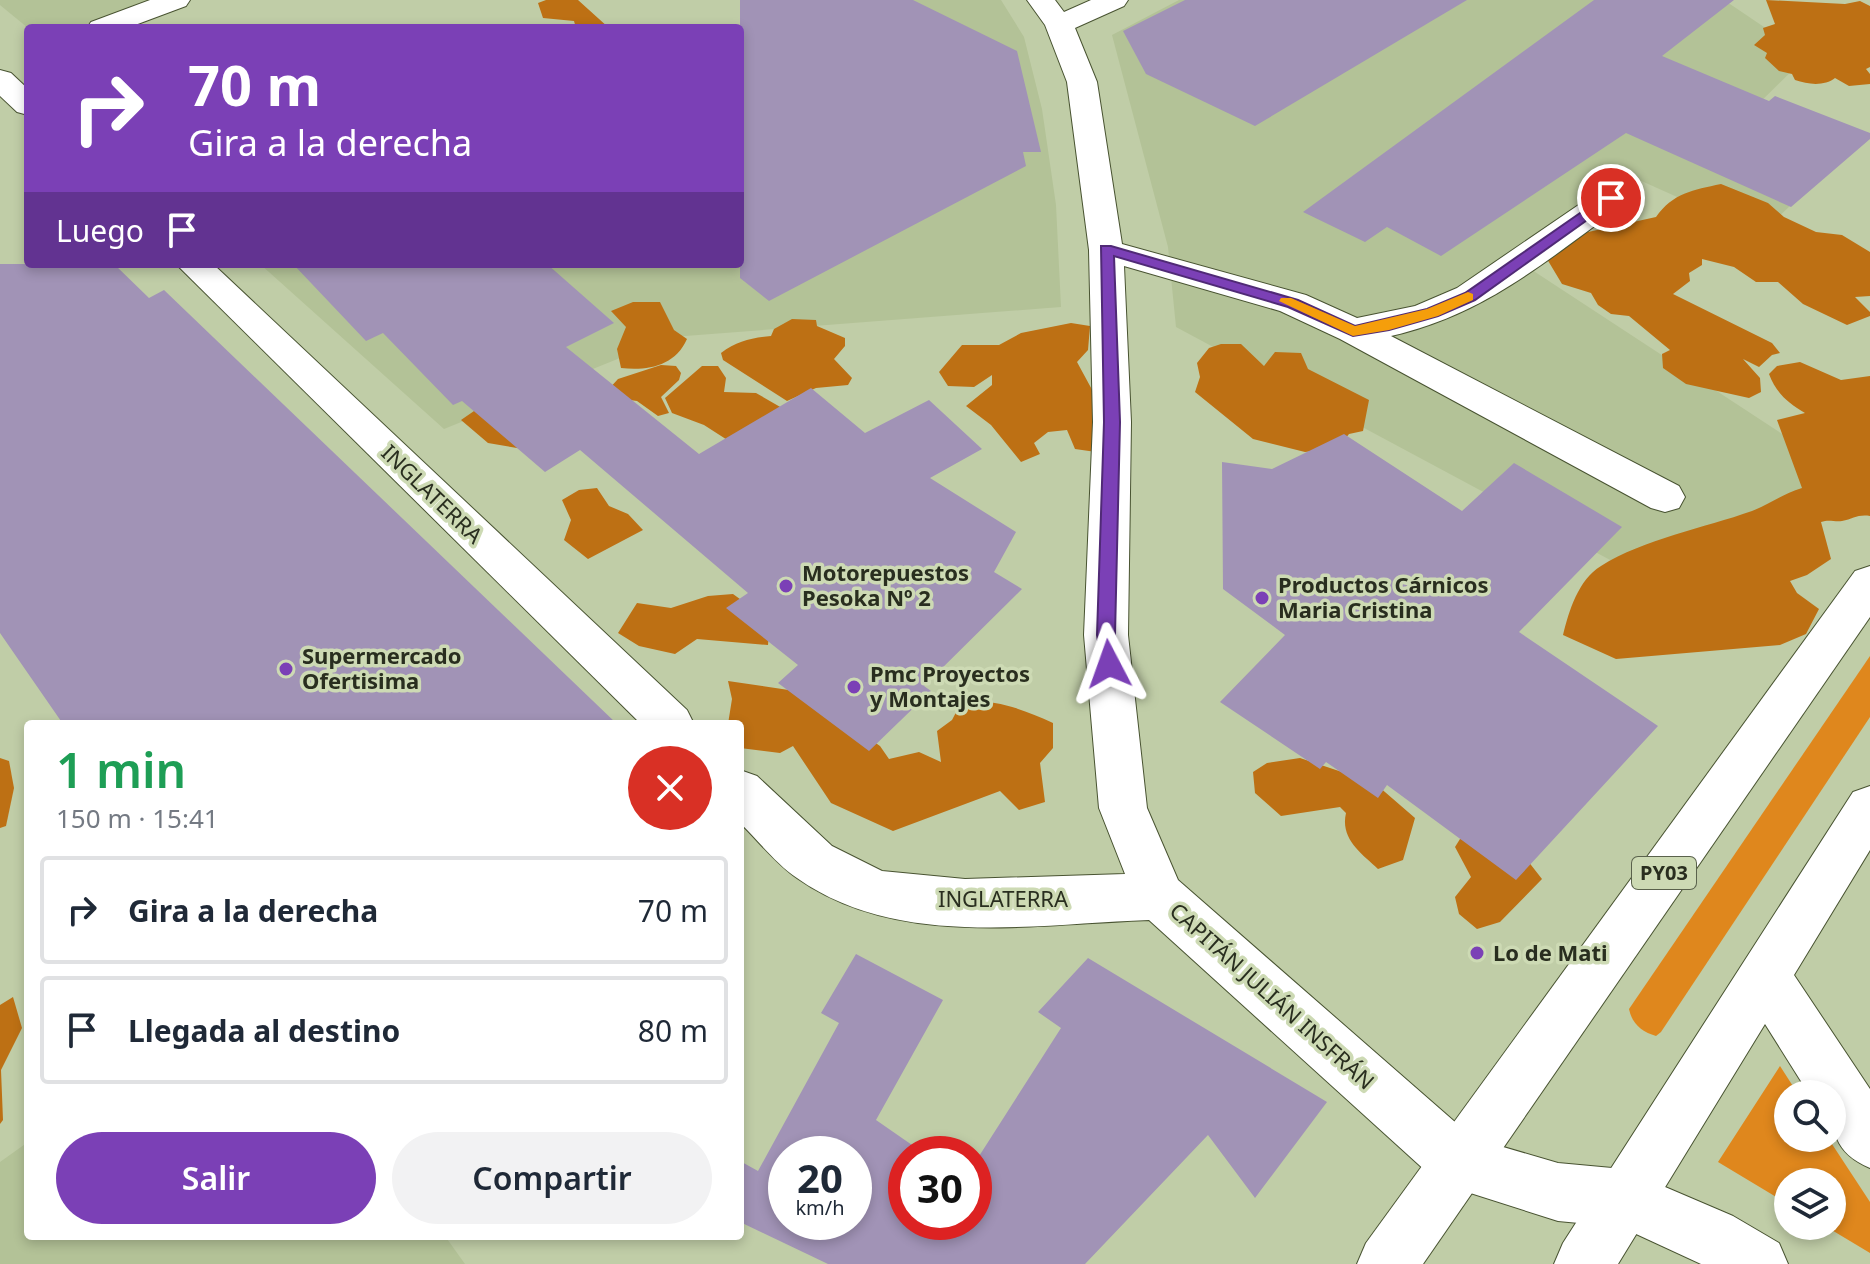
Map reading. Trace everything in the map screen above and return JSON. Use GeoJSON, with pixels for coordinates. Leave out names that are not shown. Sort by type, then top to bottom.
{"type":"FeatureCollection","features":[{"type":"Feature","properties":{"kind":"main road"},"geometry":{"type":"LineString","coordinates":[[112,24],[176,0]]}},
{"type":"Feature","properties":{"kind":"main road"},"geometry":{"type":"LineString","coordinates":[[1050,13],[1114,0]]}},
{"type":"Feature","properties":{"kind":"main road","name":"CAPITÁN JULIÁN INSFRÁN"},"geometry":{"type":"LineString","coordinates":[[1050,13],[1082,82],[1106,250],[1112,422],[1106,635],[1123,808],[1159,896],[1459,1163]]}},
{"type":"Feature","properties":{"kind":"main road"},"geometry":{"type":"LineString","coordinates":[[5,68],[24,99]]}},
{"type":"Feature","properties":{"kind":"main road"},"geometry":{"type":"LineString","coordinates":[[1353,331],[1433,313],[1470,296],[1611,198]]}},
{"type":"Feature","properties":{"kind":"main road"},"geometry":{"type":"LineString","coordinates":[[1106,250],[1293,303],[1353,331],[1665,497]]}},
{"type":"Feature","properties":{"kind":"main road","name":"INGLATERRA"},"geometry":{"type":"LineString","coordinates":[[197,268],[667,720]]}},
{"type":"Feature","properties":{"kind":"main road","name":"PY03"},"geometry":{"type":"LineString","coordinates":[[1387,1264],[1870,583]]}},
{"type":"Feature","properties":{"kind":"main road","name":"INGLATERRA"},"geometry":{"type":"LineString","coordinates":[[744,795],[814,862],[877,894],[965,903],[1159,896]]}},
{"type":"Feature","properties":{"kind":"main road"},"geometry":{"type":"LineString","coordinates":[[1584,1264],[1870,807]]}},
{"type":"Feature","properties":{"kind":"main road"},"geometry":{"type":"LineString","coordinates":[[1764,975],[1870,1139]]}},
{"type":"Feature","properties":{"kind":"main road"},"geometry":{"type":"LineString","coordinates":[[1459,1163],[1558,1192],[1623,1198],[1712,1237],[1758,1264]]}},
{"type":"Feature","properties":{"kind":"shaded area"},"geometry":{"type":"Polygon","coordinates":[[[0,0],[150,0],[87,24],[24,25],[0,5],[0,0]]]}},
{"type":"Feature","properties":{"kind":"shaded area"},"geometry":{"type":"Polygon","coordinates":[[[578,0],[605,24],[575,24],[574,21],[543,18],[538,3],[578,0]]]}},
{"type":"Feature","properties":{"kind":"shaded area"},"geometry":{"type":"Polygon","coordinates":[[[883,0],[1001,0],[1024,37],[1042,109],[1056,205],[1061,307],[672,337],[444,429],[264,268],[744,268],[744,257],[883,0]]]}},
{"type":"Feature","properties":{"kind":"shaded area"},"geometry":{"type":"Polygon","coordinates":[[[1179,0],[1724,0],[1807,56],[1744,118],[1839,160],[1760,234],[1628,175],[1506,253],[1834,468],[1681,598],[1176,327],[1168,247],[1112,35],[1179,0]]]}},
{"type":"Feature","properties":{"kind":"shaded area"},"geometry":{"type":"Polygon","coordinates":[[[1766,0],[1845,4],[1860,1],[1870,6],[1870,67],[1866,69],[1870,74],[1870,84],[1849,86],[1835,78],[1822,83],[1806,83],[1795,80],[1792,74],[1779,71],[1765,58],[1767,53],[1754,45],[1765,35],[1763,28],[1775,24],[1766,0]]]}},
{"type":"Feature","properties":{"kind":"shaded area"},"geometry":{"type":"Polygon","coordinates":[[[1721,184],[1768,203],[1784,217],[1816,232],[1842,235],[1870,252],[1870,296],[1855,297],[1870,312],[1870,316],[1847,325],[1803,304],[1778,282],[1756,282],[1734,267],[1702,259],[1702,265],[1689,273],[1690,281],[1673,294],[1772,343],[1780,353],[1772,355],[1759,367],[1743,359],[1760,378],[1761,392],[1749,398],[1686,384],[1663,368],[1662,354],[1670,350],[1629,316],[1611,314],[1598,305],[1591,293],[1562,284],[1547,259],[1570,236],[1656,217],[1677,198],[1721,184]]]}},
{"type":"Feature","properties":{"kind":"shaded area"},"geometry":{"type":"Polygon","coordinates":[[[633,302],[660,302],[674,330],[687,339],[668,361],[641,369],[621,368],[617,349],[626,327],[611,311],[633,302]]]}},
{"type":"Feature","properties":{"kind":"shaded area"},"geometry":{"type":"Polygon","coordinates":[[[792,319],[816,320],[817,326],[845,338],[845,346],[834,359],[852,378],[848,385],[816,388],[787,401],[723,360],[721,353],[727,349],[744,341],[771,336],[774,329],[792,319]]]}},
{"type":"Feature","properties":{"kind":"shaded area"},"geometry":{"type":"Polygon","coordinates":[[[1071,323],[1090,326],[1088,350],[1077,362],[1096,397],[1103,453],[1075,449],[1067,430],[1048,432],[1034,443],[1040,454],[1021,462],[991,425],[966,406],[992,385],[992,375],[974,387],[948,386],[939,372],[962,345],[999,345],[1021,333],[1071,323]]]}},
{"type":"Feature","properties":{"kind":"shaded area"},"geometry":{"type":"Polygon","coordinates":[[[1221,344],[1241,344],[1264,366],[1275,352],[1301,353],[1308,369],[1369,400],[1363,431],[1349,434],[1338,448],[1305,452],[1253,439],[1195,392],[1200,377],[1197,363],[1209,348],[1221,344]]]}},
{"type":"Feature","properties":{"kind":"shaded area"},"geometry":{"type":"Polygon","coordinates":[[[1800,362],[1841,380],[1870,376],[1870,516],[1821,522],[1831,559],[1807,575],[1790,581],[1797,593],[1819,609],[1806,634],[1780,645],[1616,659],[1563,635],[1580,588],[1601,566],[1636,548],[1752,511],[1802,488],[1777,420],[1805,413],[1783,397],[1769,374],[1777,366],[1800,362]]]}},
{"type":"Feature","properties":{"kind":"shaded area"},"geometry":{"type":"Polygon","coordinates":[[[661,365],[676,366],[681,373],[679,380],[661,397],[669,413],[658,416],[637,401],[630,400],[529,450],[488,443],[461,420],[490,400],[607,391],[618,379],[661,365]]]}},
{"type":"Feature","properties":{"kind":"shaded area"},"geometry":{"type":"Polygon","coordinates":[[[702,366],[718,366],[726,378],[724,392],[756,393],[782,408],[732,443],[704,425],[672,413],[665,398],[702,366]]]}},
{"type":"Feature","properties":{"kind":"shaded area"},"geometry":{"type":"Polygon","coordinates":[[[597,488],[609,506],[628,514],[643,530],[588,559],[564,540],[571,520],[562,500],[579,490],[597,488]]]}},
{"type":"Feature","properties":{"kind":"shaded area"},"geometry":{"type":"Polygon","coordinates":[[[733,594],[770,621],[768,645],[697,639],[675,654],[639,646],[618,633],[637,603],[671,608],[708,596],[733,594]]]}},
{"type":"Feature","properties":{"kind":"shaded area"},"geometry":{"type":"Polygon","coordinates":[[[1870,656],[1870,717],[1661,1032],[1656,1036],[1646,1032],[1635,1023],[1629,1009],[1870,656]]]}},
{"type":"Feature","properties":{"kind":"shaded area"},"geometry":{"type":"Polygon","coordinates":[[[728,681],[802,692],[880,746],[889,759],[919,752],[941,762],[937,731],[952,720],[962,701],[997,703],[1031,713],[1053,723],[1053,748],[1040,763],[1045,802],[1019,810],[1000,791],[893,831],[831,803],[793,746],[780,753],[744,748],[744,720],[729,720],[732,699],[728,681]]]}},
{"type":"Feature","properties":{"kind":"shaded area"},"geometry":{"type":"Polygon","coordinates":[[[0,758],[9,761],[14,788],[6,826],[0,828],[0,758]]]}},
{"type":"Feature","properties":{"kind":"shaded area"},"geometry":{"type":"Polygon","coordinates":[[[1300,758],[1345,773],[1363,773],[1415,818],[1403,860],[1378,869],[1349,838],[1346,813],[1340,807],[1281,816],[1255,793],[1253,772],[1267,763],[1300,758]]]}},
{"type":"Feature","properties":{"kind":"shaded area"},"geometry":{"type":"Polygon","coordinates":[[[1460,839],[1517,847],[1542,879],[1500,922],[1477,929],[1459,914],[1455,897],[1471,877],[1455,847],[1460,839]]]}},
{"type":"Feature","properties":{"kind":"shaded area"},"geometry":{"type":"Polygon","coordinates":[[[13,997],[22,1028],[1,1070],[3,1120],[0,1124],[0,1005],[13,997]]]}},
{"type":"Feature","properties":{"kind":"shaded area"},"geometry":{"type":"Polygon","coordinates":[[[1780,1066],[1789,1080],[1774,1080],[1774,1152],[1837,1152],[1870,1202],[1870,1253],[1846,1239],[1846,1168],[1774,1168],[1774,1196],[1718,1162],[1780,1066]]]}},
{"type":"Feature","properties":{"kind":"shaded area"},"geometry":{"type":"Polygon","coordinates":[[[24,1145],[24,1240],[448,1240],[465,1264],[0,1264],[0,1162],[24,1145]]]}},
{"type":"Feature","properties":{"kind":"building"},"geometry":{"type":"Polygon","coordinates":[[[740,0],[913,0],[1017,51],[1041,152],[1023,152],[1026,166],[769,301],[740,278],[740,268],[744,268],[744,24],[740,24],[740,0]]]}},
{"type":"Feature","properties":{"kind":"building"},"geometry":{"type":"Polygon","coordinates":[[[1185,0],[1467,0],[1255,126],[1146,74],[1123,31],[1185,0]]]}},
{"type":"Feature","properties":{"kind":"building"},"geometry":{"type":"Polygon","coordinates":[[[1594,0],[1734,0],[1662,56],[1769,101],[1775,96],[1870,133],[1870,139],[1791,207],[1626,133],[1441,256],[1387,227],[1365,242],[1303,212],[1594,0]]]}},
{"type":"Feature","properties":{"kind":"building"},"geometry":{"type":"Polygon","coordinates":[[[0,264],[24,264],[24,268],[118,268],[149,298],[164,290],[613,720],[60,720],[0,633],[0,264]]]}},
{"type":"Feature","properties":{"kind":"building"},"geometry":{"type":"Polygon","coordinates":[[[297,268],[552,268],[614,323],[566,347],[699,454],[811,388],[865,433],[929,400],[982,449],[930,478],[1016,532],[994,572],[1022,589],[924,686],[931,691],[869,751],[778,683],[798,665],[726,608],[748,593],[580,450],[545,472],[462,401],[453,405],[383,333],[366,341],[297,268]]]}},
{"type":"Feature","properties":{"kind":"building"},"geometry":{"type":"Polygon","coordinates":[[[1344,434],[1462,511],[1514,463],[1622,527],[1519,632],[1658,726],[1516,880],[1387,785],[1378,798],[1326,762],[1320,769],[1220,702],[1285,635],[1223,589],[1222,462],[1272,469],[1344,434]]]}},
{"type":"Feature","properties":{"kind":"building"},"geometry":{"type":"Polygon","coordinates":[[[856,954],[943,1000],[876,1120],[899,1136],[888,1136],[888,1240],[992,1240],[992,1136],[1061,1028],[1038,1012],[1088,958],[1327,1102],[1255,1198],[1208,1135],[1085,1264],[828,1264],[778,1240],[872,1240],[872,1136],[777,1136],[839,1023],[821,1013],[856,954]]]}},
{"type":"Feature","properties":{"kind":"building"},"geometry":{"type":"Polygon","coordinates":[[[768,1153],[768,1235],[744,1224],[744,1163],[758,1171],[768,1153]]]}},
{"type":"Feature","properties":{"kind":"slow traffic"},"geometry":{"type":"LineString","coordinates":[[1286,301],[1353,331],[1433,313],[1468,297]]}},
{"type":"Feature","properties":{"kind":"place","name":"Motorepuestos Pesoka Nº 2"},"geometry":{"type":"Point","coordinates":[786,586]}},
{"type":"Feature","properties":{"kind":"place","name":"Productos Cárnicos Maria Cristina"},"geometry":{"type":"Point","coordinates":[1262,598]}},
{"type":"Feature","properties":{"kind":"place","name":"Supermercado Ofertisima"},"geometry":{"type":"Point","coordinates":[286,669]}},
{"type":"Feature","properties":{"kind":"place","name":"Pmc Proyectos y Montajes"},"geometry":{"type":"Point","coordinates":[854,687]}},
{"type":"Feature","properties":{"kind":"place","name":"Lo de Mati"},"geometry":{"type":"Point","coordinates":[1477,953]}},
{"type":"Feature","properties":{"kind":"route"},"geometry":{"type":"LineString","coordinates":[[1109,664],[1106,635],[1112,422],[1106,250],[1293,303],[1353,331],[1433,313],[1470,296],[1611,198]]}}]}
